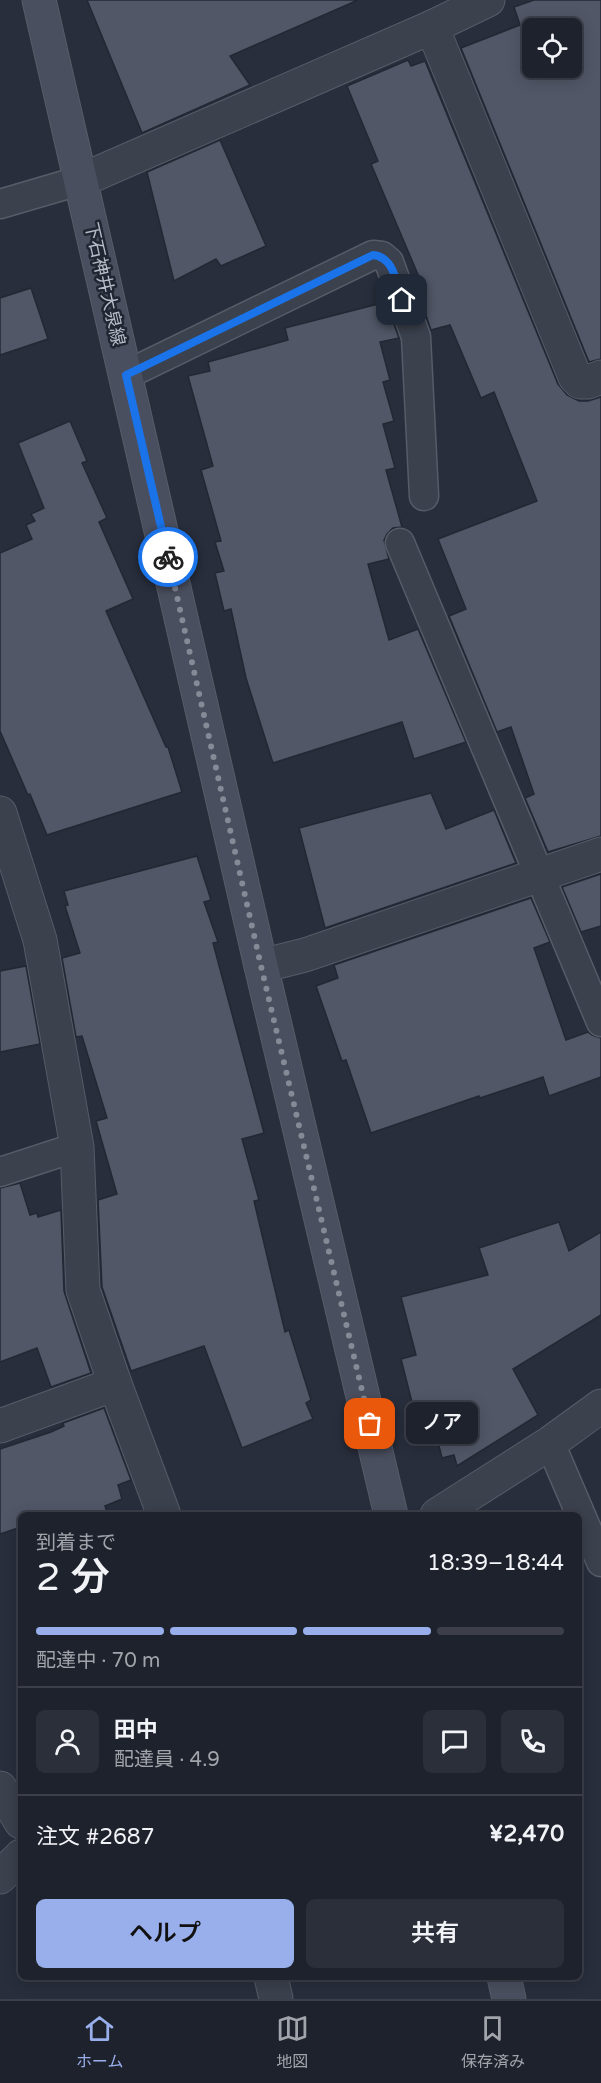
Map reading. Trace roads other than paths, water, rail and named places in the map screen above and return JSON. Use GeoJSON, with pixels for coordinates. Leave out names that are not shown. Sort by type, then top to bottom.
{"type":"FeatureCollection","features":[{"type":"Feature","properties":{"kind":"main road","name":"下石神井大泉線"},"geometry":{"type":"LineString","coordinates":[[39,0],[261,966],[390,1512]]}},
{"type":"Feature","properties":{"kind":"main road"},"geometry":{"type":"LineString","coordinates":[[505,1980],[509,1999]]}},
{"type":"Feature","properties":{"kind":"street"},"geometry":{"type":"LineString","coordinates":[[82,180],[432,27],[488,0]]}},
{"type":"Feature","properties":{"kind":"street"},"geometry":{"type":"LineString","coordinates":[[432,27],[575,377],[580,382],[588,382],[601,377]]}},
{"type":"Feature","properties":{"kind":"street"},"geometry":{"type":"LineString","coordinates":[[0,813],[40,940],[77,1147],[83,1290],[163,1512]]}},
{"type":"Feature","properties":{"kind":"street"},"geometry":{"type":"LineString","coordinates":[[261,966],[305,955],[601,854]]}},
{"type":"Feature","properties":{"kind":"street"},"geometry":{"type":"LineString","coordinates":[[0,1426],[115,1384]]}},
{"type":"Feature","properties":{"kind":"street"},"geometry":{"type":"LineString","coordinates":[[442,1512],[550,1443],[601,1406]]}},
{"type":"Feature","properties":{"kind":"street"},"geometry":{"type":"LineString","coordinates":[[0,1788],[18,1817]]}},
{"type":"Feature","properties":{"kind":"street"},"geometry":{"type":"LineString","coordinates":[[0,1876],[18,1859]]}},
{"type":"Feature","properties":{"kind":"street"},"geometry":{"type":"LineString","coordinates":[[272,1980],[276,1999]]}},
{"type":"Feature","properties":{"kind":"lane"},"geometry":{"type":"LineString","coordinates":[[0,204],[82,180]]}},
{"type":"Feature","properties":{"kind":"lane"},"geometry":{"type":"LineString","coordinates":[[126,375],[373,255],[382,256],[389,262],[416,337],[424,496]]}},
{"type":"Feature","properties":{"kind":"lane"},"geometry":{"type":"LineString","coordinates":[[400,543],[601,1022]]}},
{"type":"Feature","properties":{"kind":"lane"},"geometry":{"type":"LineString","coordinates":[[0,1172],[77,1147]]}},
{"type":"Feature","properties":{"kind":"lane"},"geometry":{"type":"LineString","coordinates":[[550,1443],[580,1512]]}},
{"type":"Feature","properties":{"kind":"lane"},"geometry":{"type":"LineString","coordinates":[[582,1518],[601,1562]]}},
{"type":"Feature","properties":{"kind":"place","name":"ノア"},"geometry":{"type":"Point","coordinates":[370,1424]}}]}
